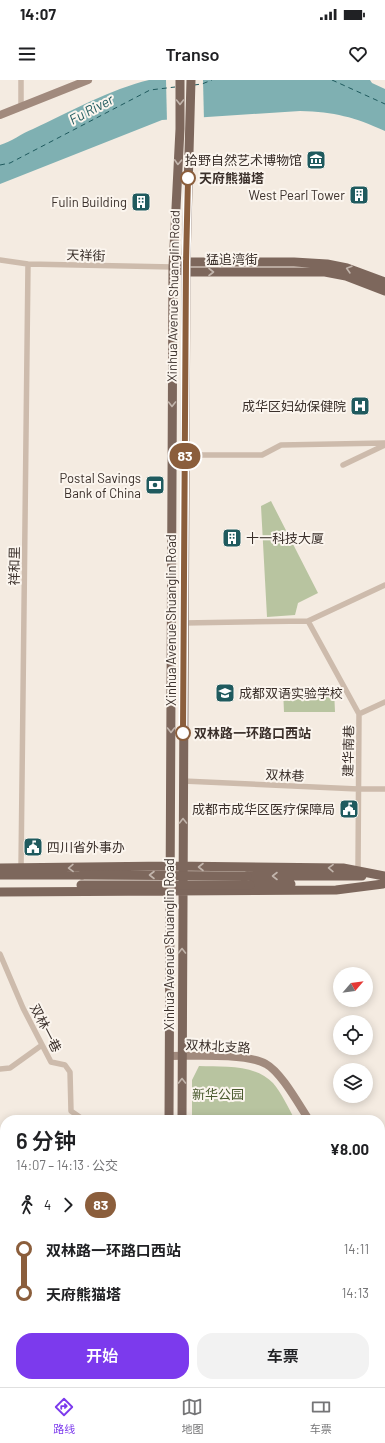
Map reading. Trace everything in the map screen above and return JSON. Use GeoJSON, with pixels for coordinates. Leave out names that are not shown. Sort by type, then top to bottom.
{"type":"FeatureCollection","features":[{"type":"Feature","properties":{"kind":"main road","name":"Xinhua Avenue Shuanglin Road"},"geometry":{"type":"LineString","coordinates":[[169,1115],[173,267],[180,123],[180,80]]}},
{"type":"Feature","properties":{"kind":"main road","name":"Xinhua Avenue Shuanglin Road"},"geometry":{"type":"LineString","coordinates":[[182,1115],[186,262],[191,80]]}},
{"type":"Feature","properties":{"kind":"main road","name":"猛追湾街"},"geometry":{"type":"LineString","coordinates":[[173,267],[186,262],[294,262],[327,264],[347,268],[385,282]]}},
{"type":"Feature","properties":{"kind":"main road","name":"猛追湾街"},"geometry":{"type":"LineString","coordinates":[[173,267],[186,272],[326,272],[346,276],[385,291]]}},
{"type":"Feature","properties":{"kind":"main road"},"geometry":{"type":"LineString","coordinates":[[0,868],[170,866],[343,868],[358,871],[384,880]]}},
{"type":"Feature","properties":{"kind":"main road"},"geometry":{"type":"LineString","coordinates":[[0,875],[82,875],[249,880]]}},
{"type":"Feature","properties":{"kind":"main road"},"geometry":{"type":"LineString","coordinates":[[0,886],[249,880],[384,880]]}},
{"type":"Feature","properties":{"kind":"main road"},"geometry":{"type":"LineString","coordinates":[[0,892],[336,890],[384,880]]}},
{"type":"Feature","properties":{"kind":"street"},"geometry":{"type":"LineString","coordinates":[[21,80],[21,107]]}},
{"type":"Feature","properties":{"kind":"street"},"geometry":{"type":"LineString","coordinates":[[0,115],[88,80]]}},
{"type":"Feature","properties":{"kind":"street","name":"天祥街"},"geometry":{"type":"LineString","coordinates":[[0,260],[28,264],[173,267]]}},
{"type":"Feature","properties":{"kind":"street","name":"祥和里"},"geometry":{"type":"LineString","coordinates":[[21,868],[28,264]]}},
{"type":"Feature","properties":{"kind":"street"},"geometry":{"type":"LineString","coordinates":[[185,455],[262,455],[281,445],[385,444]]}},
{"type":"Feature","properties":{"kind":"street"},"geometry":{"type":"LineString","coordinates":[[343,464],[385,444]]}},
{"type":"Feature","properties":{"kind":"street"},"geometry":{"type":"LineString","coordinates":[[184,624],[308,621],[385,585]]}},
{"type":"Feature","properties":{"kind":"street","name":"建华南巷"},"geometry":{"type":"LineString","coordinates":[[308,621],[359,714],[358,871]]}},
{"type":"Feature","properties":{"kind":"street"},"geometry":{"type":"LineString","coordinates":[[359,714],[385,702]]}},
{"type":"Feature","properties":{"kind":"street","name":"双林巷"},"geometry":{"type":"LineString","coordinates":[[183,781],[385,789]]}},
{"type":"Feature","properties":{"kind":"street","name":"双林一巷"},"geometry":{"type":"LineString","coordinates":[[0,954],[23,1008],[51,1062],[65,1064],[70,1072],[70,1111],[76,1115]]}},
{"type":"Feature","properties":{"kind":"street"},"geometry":{"type":"LineString","coordinates":[[0,1069],[10,1068],[42,1045]]}},
{"type":"Feature","properties":{"kind":"street","name":"双林北支路"},"geometry":{"type":"LineString","coordinates":[[169,1056],[250,1058],[267,1064],[285,1082],[306,1115]]}},
{"type":"Feature","properties":{"kind":"green space"},"geometry":{"type":"Polygon","coordinates":[[[271,501],[318,593],[298,603],[295,615],[267,617],[261,506],[271,501]]]}},
{"type":"Feature","properties":{"kind":"green space"},"geometry":{"type":"Polygon","coordinates":[[[334,689],[335,712],[284,712],[283,690],[334,689]]]}},
{"type":"Feature","properties":{"kind":"green space","name":"新华公园"},"geometry":{"type":"Polygon","coordinates":[[[199,1066],[238,1068],[257,1072],[273,1083],[292,1115],[192,1115],[192,1080],[199,1066]]]}},
{"type":"Feature","properties":{"kind":"water","name":"Fu River"},"geometry":{"type":"Polygon","coordinates":[[[149,80],[370,80],[372,83],[385,89],[385,131],[364,122],[344,116],[300,111],[162,120],[0,184],[0,145],[105,95],[149,80]]]}},
{"type":"Feature","properties":{"kind":"pier"},"geometry":{"type":"Polygon","coordinates":[[[166,80],[203,80],[204,121],[167,122],[166,80]]]}},
{"type":"Feature","properties":{"kind":"ferry route"},"geometry":{"type":"LineString","coordinates":[[194,85],[212,80]]}},
{"type":"Feature","properties":{"kind":"ferry route"},"geometry":{"type":"LineString","coordinates":[[332,80],[385,104]]}},
{"type":"Feature","properties":{"kind":"ferry route"},"geometry":{"type":"LineString","coordinates":[[0,165],[10,163],[150,90],[175,87]]}},
{"type":"Feature","properties":{"kind":"bus line","name":"83"},"geometry":{"type":"LineString","coordinates":[[183,733],[186,262],[188,178]]}},
{"type":"Feature","properties":{"kind":"place","name":"拾野自然艺术博物馆"},"geometry":{"type":"Point","coordinates":[316,160]}},
{"type":"Feature","properties":{"kind":"place","name":"天府熊猫塔"},"geometry":{"type":"Point","coordinates":[188,178]}},
{"type":"Feature","properties":{"kind":"place","name":"West Pearl Tower"},"geometry":{"type":"Point","coordinates":[359,195]}},
{"type":"Feature","properties":{"kind":"place","name":"Fulin Building"},"geometry":{"type":"Point","coordinates":[141,202]}},
{"type":"Feature","properties":{"kind":"place","name":"成华区妇幼保健院"},"geometry":{"type":"Point","coordinates":[360,406]}},
{"type":"Feature","properties":{"kind":"place","name":"Postal Savings Bank of China"},"geometry":{"type":"Point","coordinates":[155,485]}},
{"type":"Feature","properties":{"kind":"place","name":"十一科技大厦"},"geometry":{"type":"Point","coordinates":[232,538]}},
{"type":"Feature","properties":{"kind":"place","name":"成都双语实验学校"},"geometry":{"type":"Point","coordinates":[225,693]}},
{"type":"Feature","properties":{"kind":"place","name":"双林路一环路口西站"},"geometry":{"type":"Point","coordinates":[183,733]}},
{"type":"Feature","properties":{"kind":"place","name":"成都市成华区医疗保障局"},"geometry":{"type":"Point","coordinates":[349,809]}},
{"type":"Feature","properties":{"kind":"place","name":"四川省外事办"},"geometry":{"type":"Point","coordinates":[33,847]}}]}
